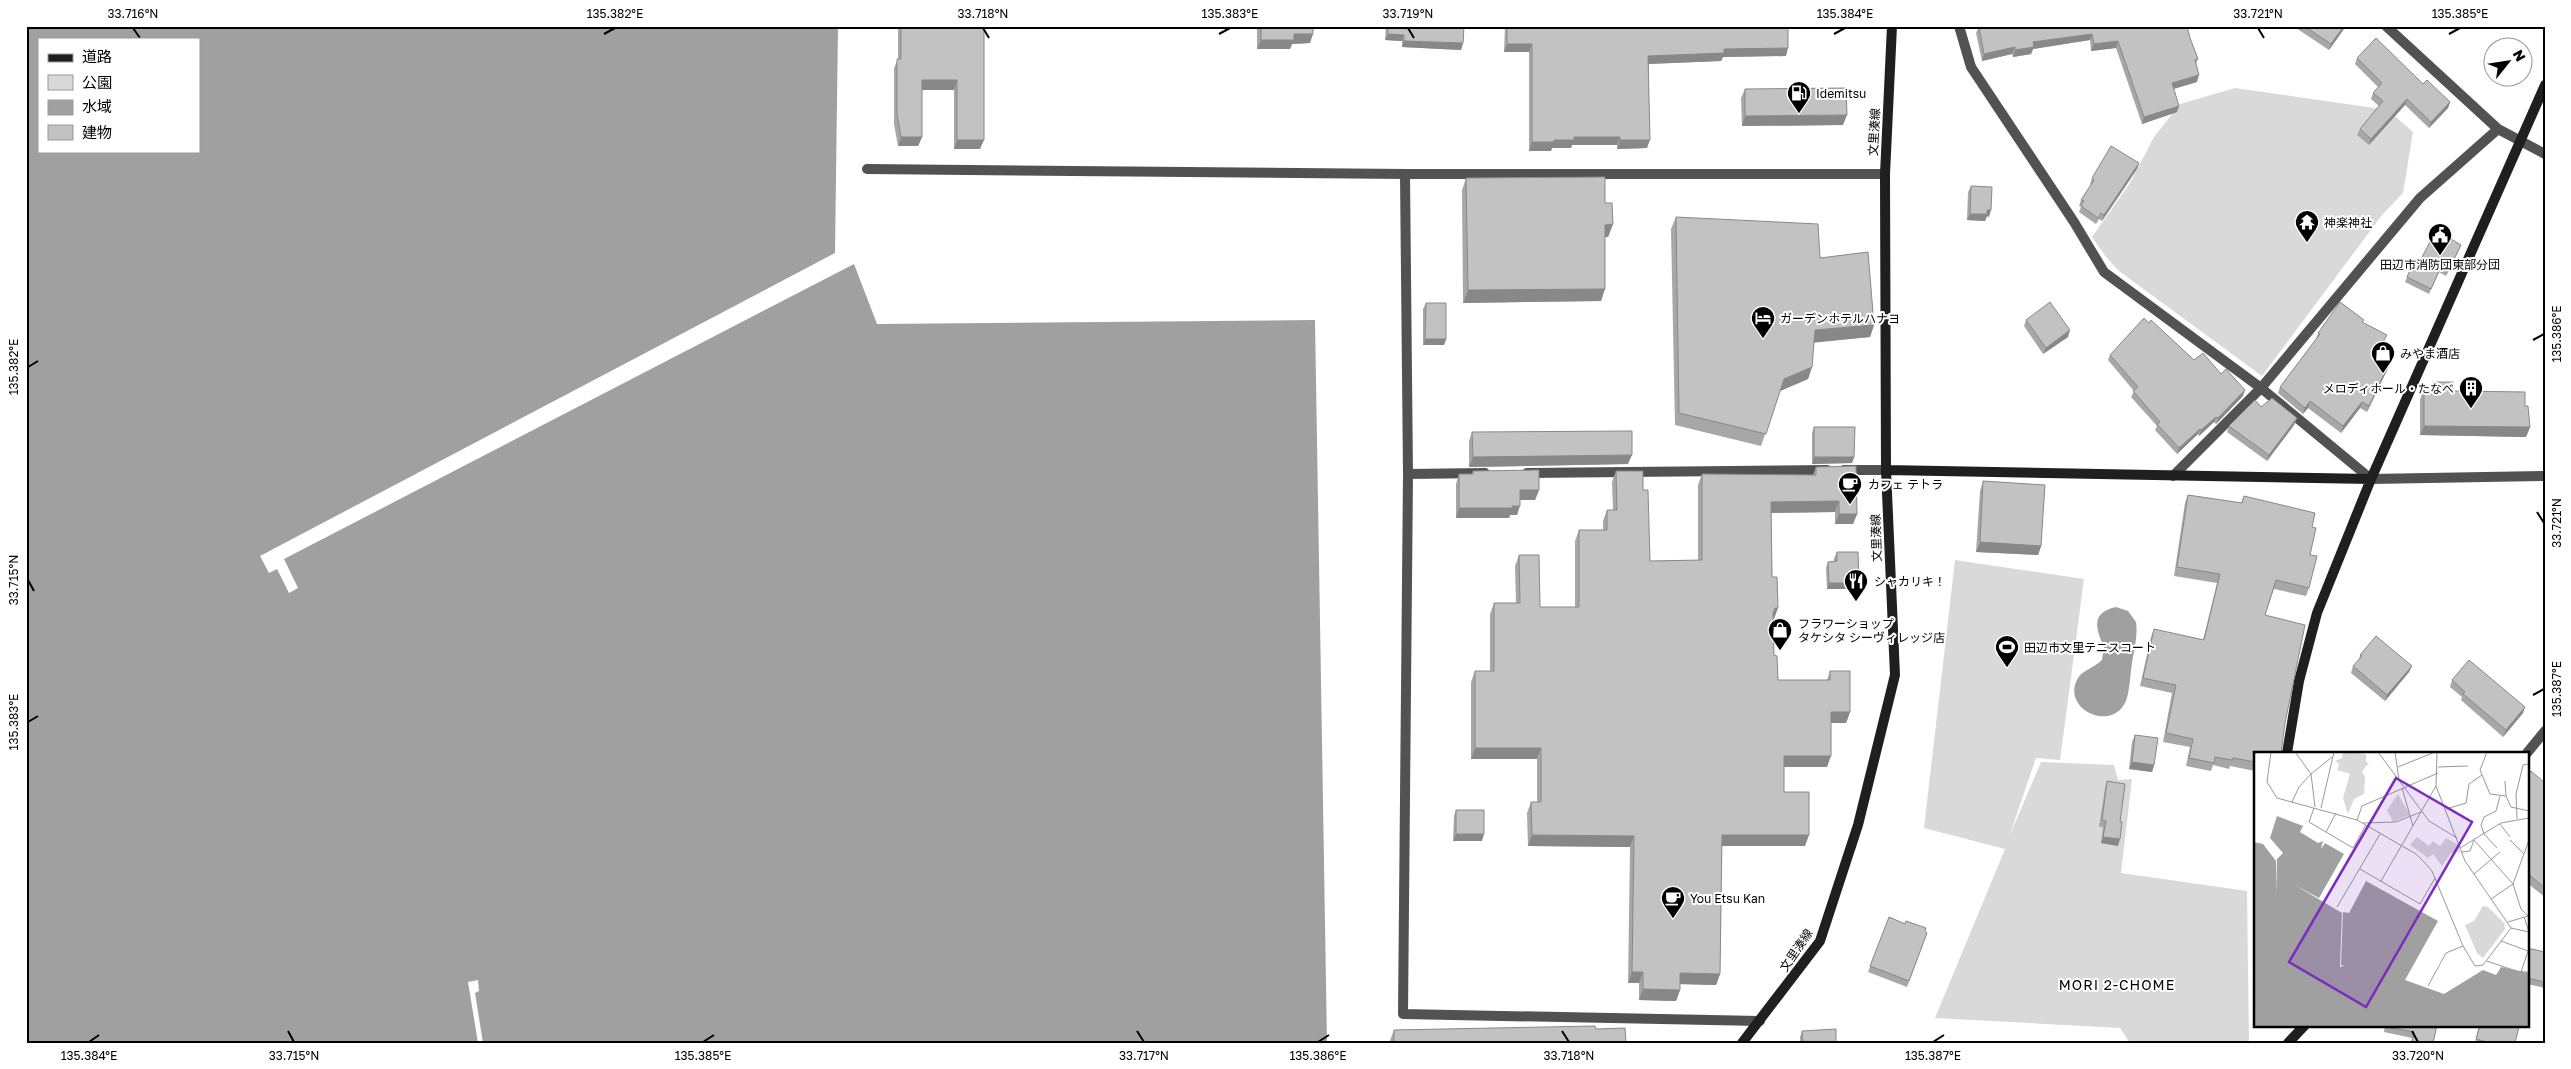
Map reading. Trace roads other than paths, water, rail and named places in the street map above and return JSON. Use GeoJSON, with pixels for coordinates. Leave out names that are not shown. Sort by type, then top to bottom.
{"type":"FeatureCollection","features":[{"type":"Feature","properties":{"kind":"street","name":"文里湊線"},"geometry":{"type":"LineString","coordinates":[[1742,1043],[1820,941],[1858,825],[1895,675],[1886,470],[1885,174],[1892,26]]}},
{"type":"Feature","properties":{"kind":"street"},"geometry":{"type":"LineString","coordinates":[[1959,26],[1971,67],[2074,222],[2104,272],[2261,388],[2371,479]]}},
{"type":"Feature","properties":{"kind":"street"},"geometry":{"type":"LineString","coordinates":[[2386,26],[2498,129],[2545,154]]}},
{"type":"Feature","properties":{"kind":"street"},"geometry":{"type":"LineString","coordinates":[[2287,752],[2299,681],[2317,614],[2371,479],[2545,85]]}},
{"type":"Feature","properties":{"kind":"street"},"geometry":{"type":"LineString","coordinates":[[2173,476],[2261,388],[2420,198],[2498,129]]}},
{"type":"Feature","properties":{"kind":"street"},"geometry":{"type":"LineString","coordinates":[[868,169],[1405,174],[1885,174]]}},
{"type":"Feature","properties":{"kind":"street"},"geometry":{"type":"LineString","coordinates":[[1405,174],[1408,474],[1403,1014],[1760,1021]]}},
{"type":"Feature","properties":{"kind":"street"},"geometry":{"type":"LineString","coordinates":[[1517,473],[1886,470],[2371,479],[2545,476]]}},
{"type":"Feature","properties":{"kind":"street"},"geometry":{"type":"LineString","coordinates":[[1408,474],[1497,473]]}},
{"type":"Feature","properties":{"kind":"street"},"geometry":{"type":"LineString","coordinates":[[2528,752],[2545,731]]}},
{"type":"Feature","properties":{"kind":"street"},"geometry":{"type":"LineString","coordinates":[[2288,1043],[2304,1026]]}},
{"type":"Feature","properties":{"kind":"water"},"geometry":{"type":"Polygon","coordinates":[[[26,26],[838,26],[835,253],[260,556],[269,573],[277,569],[289,593],[298,588],[284,559],[854,264],[877,324],[1315,320],[1327,1043],[483,1043],[475,993],[479,991],[478,980],[468,982],[478,1043],[26,1043],[26,26]]]}},
{"type":"Feature","properties":{"kind":"water"},"geometry":{"type":"Polygon","coordinates":[[[2116,607],[2128,611],[2136,622],[2136,637],[2129,687],[2126,701],[2119,711],[2110,716],[2099,716],[2081,707],[2076,699],[2074,689],[2080,675],[2102,660],[2104,647],[2097,628],[2097,622],[2102,613],[2116,607]]]}},
{"type":"Feature","properties":{"kind":"place","name":"Idemitsu"},"geometry":{"type":"Point","coordinates":[1799,114]}},
{"type":"Feature","properties":{"kind":"place","name":"神楽神社"},"geometry":{"type":"Point","coordinates":[2307,243]}},
{"type":"Feature","properties":{"kind":"place","name":"田辺市消防団東部分団"},"geometry":{"type":"Point","coordinates":[2440,256]}},
{"type":"Feature","properties":{"kind":"place","name":"ガーデンホテルハナヨ"},"geometry":{"type":"Point","coordinates":[1763,339]}},
{"type":"Feature","properties":{"kind":"place","name":"みやま酒店"},"geometry":{"type":"Point","coordinates":[2383,374]}},
{"type":"Feature","properties":{"kind":"place","name":"メロディホール・たなべ"},"geometry":{"type":"Point","coordinates":[2471,409]}},
{"type":"Feature","properties":{"kind":"place","name":"カフェ テトラ"},"geometry":{"type":"Point","coordinates":[1850,505]}},
{"type":"Feature","properties":{"kind":"place","name":"シャカリキ！"},"geometry":{"type":"Point","coordinates":[1856,602]}},
{"type":"Feature","properties":{"kind":"place","name":"フラワーショップ タケシタ シーヴィレッジ店"},"geometry":{"type":"Point","coordinates":[1780,651]}},
{"type":"Feature","properties":{"kind":"place","name":"田辺市文里テニスコート"},"geometry":{"type":"Point","coordinates":[2007,668]}},
{"type":"Feature","properties":{"kind":"place","name":"You Etsu Kan"},"geometry":{"type":"Point","coordinates":[1673,919]}},
{"type":"Feature","properties":{"kind":"district","name":"MORI 2-CHOME"},"geometry":{"type":"Point","coordinates":[2117,984]}}]}
